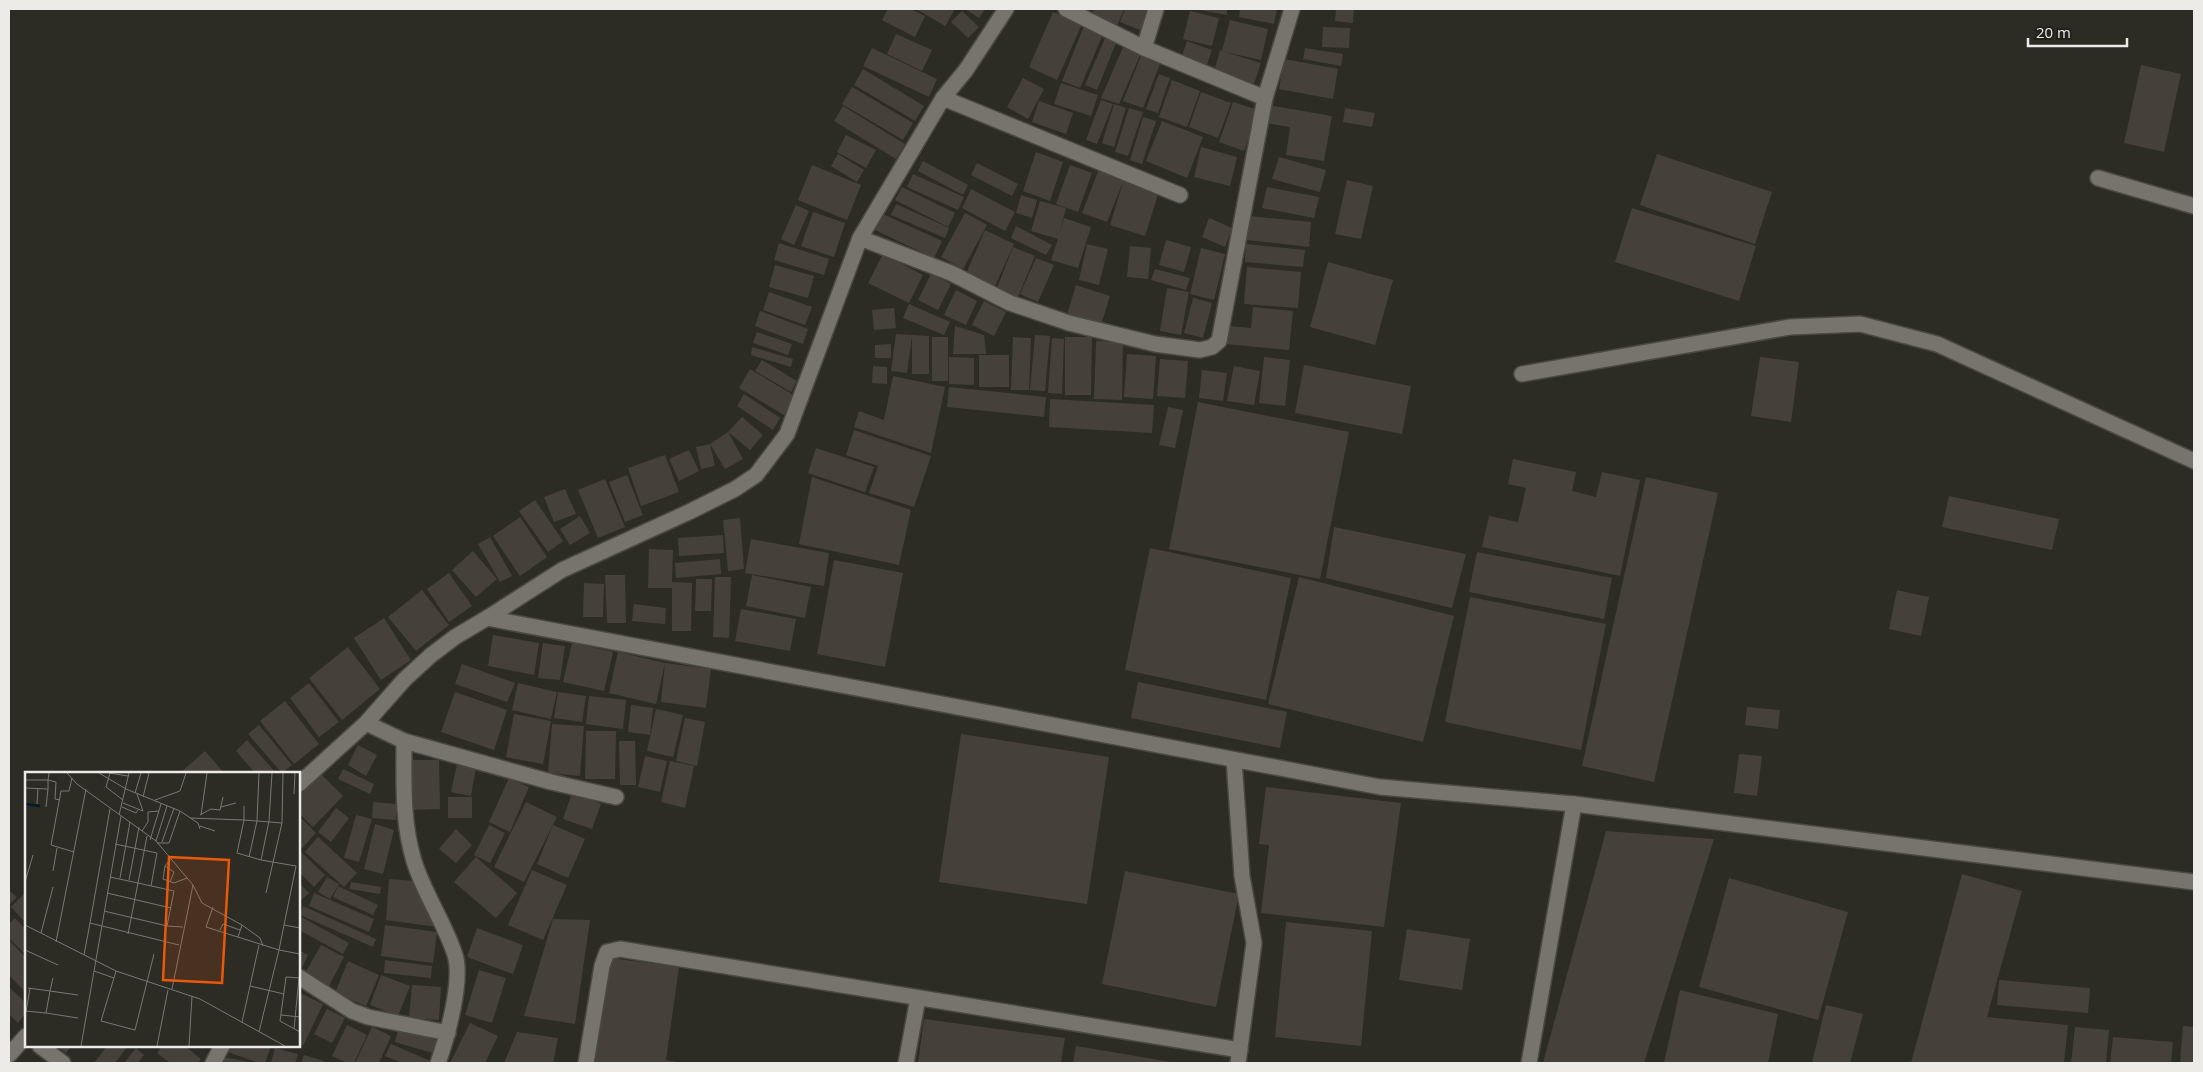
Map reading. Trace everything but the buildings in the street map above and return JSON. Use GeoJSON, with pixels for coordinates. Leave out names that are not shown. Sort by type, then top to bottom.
{"type":"FeatureCollection","features":[{"type":"Feature","properties":{"kind":"street"},"geometry":{"type":"LineString","coordinates":[[300,783],[366,724],[404,680],[430,656],[455,637],[562,570],[735,490],[756,475],[787,434],[860,238],[943,98],[966,70],[1006,9]]}},
{"type":"Feature","properties":{"kind":"street"},"geometry":{"type":"LineString","coordinates":[[1066,9],[1144,48],[1265,98]]}},
{"type":"Feature","properties":{"kind":"street"},"geometry":{"type":"LineString","coordinates":[[1144,48],[1156,9]]}},
{"type":"Feature","properties":{"kind":"street"},"geometry":{"type":"LineString","coordinates":[[860,238],[951,273],[1010,303],[1069,323],[1155,344],[1200,350],[1212,347],[1219,341],[1265,98],[1292,9]]}},
{"type":"Feature","properties":{"kind":"street"},"geometry":{"type":"LineString","coordinates":[[943,98],[1180,195]]}},
{"type":"Feature","properties":{"kind":"street"},"geometry":{"type":"LineString","coordinates":[[2098,178],[2194,206]]}},
{"type":"Feature","properties":{"kind":"street"},"geometry":{"type":"LineString","coordinates":[[1522,374],[1790,327],[1860,324],[1937,344],[2194,461]]}},
{"type":"Feature","properties":{"kind":"street"},"geometry":{"type":"LineString","coordinates":[[487,618],[1380,786],[1574,804],[2194,882]]}},
{"type":"Feature","properties":{"kind":"street"},"geometry":{"type":"LineString","coordinates":[[366,724],[404,741],[551,782],[616,797]]}},
{"type":"Feature","properties":{"kind":"street"},"geometry":{"type":"LineString","coordinates":[[404,741],[405,822],[415,862],[456,957],[456,981],[448,1033],[438,1063]]}},
{"type":"Feature","properties":{"kind":"street"},"geometry":{"type":"LineString","coordinates":[[586,1063],[602,966],[608,952],[620,949],[918,998],[1239,1056],[1254,943],[1242,876],[1234,760]]}},
{"type":"Feature","properties":{"kind":"street"},"geometry":{"type":"LineString","coordinates":[[1528,1063],[1574,804]]}},
{"type":"Feature","properties":{"kind":"street"},"geometry":{"type":"LineString","coordinates":[[300,978],[352,1011],[368,1017],[448,1033]]}},
{"type":"Feature","properties":{"kind":"street"},"geometry":{"type":"LineString","coordinates":[[906,1063],[918,998]]}},
{"type":"Feature","properties":{"kind":"street"},"geometry":{"type":"LineString","coordinates":[[9,1055],[25,1037]]}},
{"type":"Feature","properties":{"kind":"street"},"geometry":{"type":"LineString","coordinates":[[41,1047],[63,1063]]}},
{"type":"Feature","properties":{"kind":"street"},"geometry":{"type":"LineString","coordinates":[[213,1063],[221,1047]]}}]}
